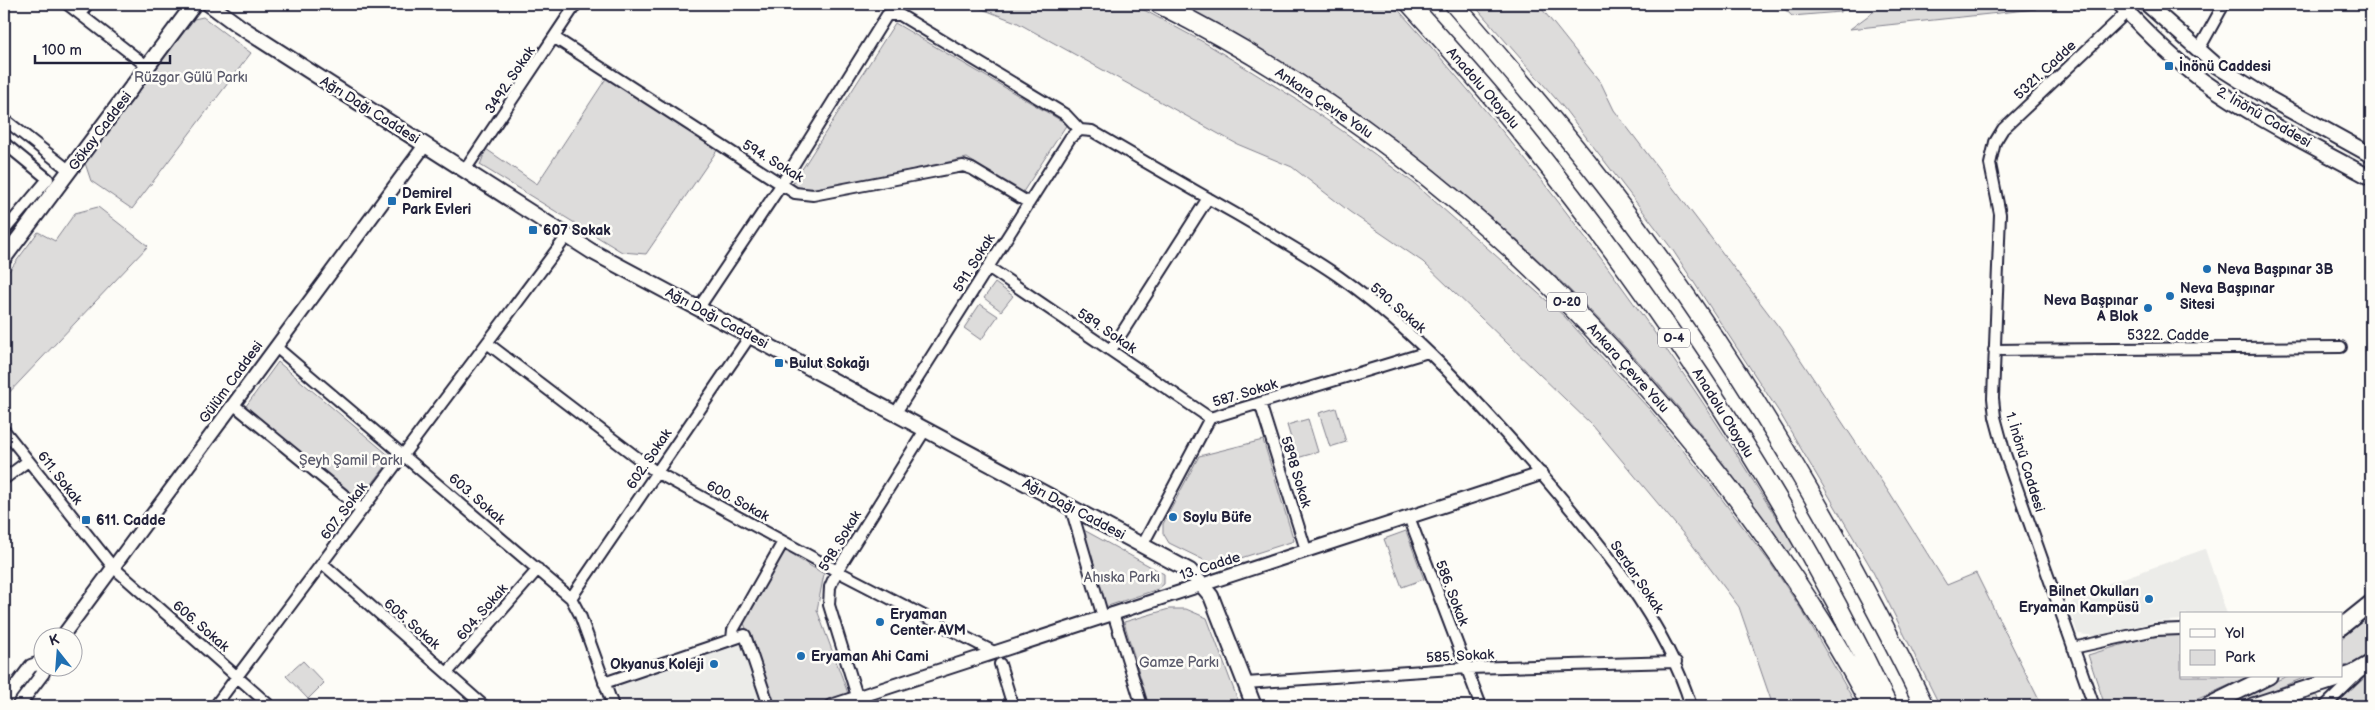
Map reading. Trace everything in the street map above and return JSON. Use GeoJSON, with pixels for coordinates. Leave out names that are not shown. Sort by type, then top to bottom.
{"type":"FeatureCollection","features":[{"type":"Feature","properties":{"kind":"highway","name":"Ankara Çevre Yolu"},"geometry":{"type":"LineString","coordinates":[[1159,4],[1267,66],[1355,124],[1439,186],[1550,284],[1642,380],[1720,476],[1811,603],[1871,706]]}},
{"type":"Feature","properties":{"kind":"highway","name":"Anadolu Otoyolu"},"geometry":{"type":"LineString","coordinates":[[1410,4],[1486,90],[1548,166],[1633,279],[1694,367],[1737,434],[1804,547],[1888,706]]}},
{"type":"Feature","properties":{"kind":"highway"},"geometry":{"type":"LineString","coordinates":[[1454,4],[1604,183],[1661,261],[1724,354],[1798,471],[1833,531],[1924,706]]}},
{"type":"Feature","properties":{"kind":"main road","name":"Gökay Caddesi"},"geometry":{"type":"LineString","coordinates":[[4,258],[194,4]]}},
{"type":"Feature","properties":{"kind":"main road","name":"Ağrı Dağı Caddesi"},"geometry":{"type":"LineString","coordinates":[[209,4],[239,26],[567,236],[698,309],[1190,572],[1202,583],[1211,596],[1254,706]]}},
{"type":"Feature","properties":{"kind":"main road","name":"2. İnönü Caddesi"},"geometry":{"type":"LineString","coordinates":[[2147,4],[2198,51],[2266,97],[2371,155]]}},
{"type":"Feature","properties":{"kind":"main road","name":"2. İnönü Caddesi"},"geometry":{"type":"LineString","coordinates":[[2123,8],[2202,80],[2250,112],[2371,178]]}},
{"type":"Feature","properties":{"kind":"main road"},"geometry":{"type":"LineString","coordinates":[[2342,626],[2371,603]]}},
{"type":"Feature","properties":{"kind":"main road"},"geometry":{"type":"LineString","coordinates":[[2342,676],[2367,666]]}},
{"type":"Feature","properties":{"kind":"main road"},"geometry":{"type":"LineString","coordinates":[[2208,706],[2265,678]]}},
{"type":"Feature","properties":{"kind":"main road"},"geometry":{"type":"LineString","coordinates":[[2253,706],[2336,678]]}},
{"type":"Feature","properties":{"kind":"street"},"geometry":{"type":"LineString","coordinates":[[67,4],[148,67]]}},
{"type":"Feature","properties":{"kind":"street"},"geometry":{"type":"LineString","coordinates":[[80,14],[88,4]]}},
{"type":"Feature","properties":{"kind":"street","name":"3492. Sokak"},"geometry":{"type":"LineString","coordinates":[[465,170],[576,4]]}},
{"type":"Feature","properties":{"kind":"street"},"geometry":{"type":"LineString","coordinates":[[2198,51],[2224,4]]}},
{"type":"Feature","properties":{"kind":"street","name":"5321. Cadde"},"geometry":{"type":"LineString","coordinates":[[1991,155],[1995,142],[2003,129],[2123,8]]}},
{"type":"Feature","properties":{"kind":"street"},"geometry":{"type":"LineString","coordinates":[[698,309],[781,184],[888,15],[900,15],[1042,100],[1066,115],[1080,130]]}},
{"type":"Feature","properties":{"kind":"street","name":"594. Sokak"},"geometry":{"type":"LineString","coordinates":[[555,38],[795,193],[813,195],[963,166],[972,169],[1029,203]]}},
{"type":"Feature","properties":{"kind":"street"},"geometry":{"type":"LineString","coordinates":[[4,119],[70,171]]}},
{"type":"Feature","properties":{"kind":"street","name":"590. Sokak"},"geometry":{"type":"LineString","coordinates":[[1080,130],[1092,131],[1306,255],[1339,277],[1379,308],[1428,352],[1488,412],[1541,474]]}},
{"type":"Feature","properties":{"kind":"street","name":"591. Sokak"},"geometry":{"type":"LineString","coordinates":[[895,414],[1070,138],[1080,130]]}},
{"type":"Feature","properties":{"kind":"street"},"geometry":{"type":"LineString","coordinates":[[4,143],[48,179],[4,231]]}},
{"type":"Feature","properties":{"kind":"street","name":"Gülüm Caddesi"},"geometry":{"type":"LineString","coordinates":[[68,628],[425,144]]}},
{"type":"Feature","properties":{"kind":"street","name":"1. İnönü Caddesi"},"geometry":{"type":"LineString","coordinates":[[1991,155],[1991,176],[2000,214],[1993,398],[2000,438],[2094,706]]}},
{"type":"Feature","properties":{"kind":"street"},"geometry":{"type":"LineString","coordinates":[[1111,350],[1208,198]]}},
{"type":"Feature","properties":{"kind":"street","name":"607. Sokak"},"geometry":{"type":"LineString","coordinates":[[215,706],[567,236]]}},
{"type":"Feature","properties":{"kind":"street","name":"589. Sokak"},"geometry":{"type":"LineString","coordinates":[[988,267],[1210,418]]}},
{"type":"Feature","properties":{"kind":"street","name":"602. Sokak"},"geometry":{"type":"LineString","coordinates":[[571,598],[750,336]]}},
{"type":"Feature","properties":{"kind":"street","name":"600. Sokak"},"geometry":{"type":"LineString","coordinates":[[487,343],[656,472],[997,658]]}},
{"type":"Feature","properties":{"kind":"street","name":"603. Sokak"},"geometry":{"type":"LineString","coordinates":[[276,346],[571,598],[580,615],[613,706]]}},
{"type":"Feature","properties":{"kind":"street","name":"5322. Cadde"},"geometry":{"type":"LineString","coordinates":[[1994,350],[2341,347]]}},
{"type":"Feature","properties":{"kind":"street","name":"587. Sokak"},"geometry":{"type":"LineString","coordinates":[[1142,546],[1210,418],[1428,352]]}},
{"type":"Feature","properties":{"kind":"street","name":"5898 Sokak"},"geometry":{"type":"LineString","coordinates":[[1260,402],[1306,550]]}},
{"type":"Feature","properties":{"kind":"street"},"geometry":{"type":"LineString","coordinates":[[234,404],[362,510]]}},
{"type":"Feature","properties":{"kind":"street","name":"611. Sokak"},"geometry":{"type":"LineString","coordinates":[[4,430],[113,567]]}},
{"type":"Feature","properties":{"kind":"street","name":"598. Sokak"},"geometry":{"type":"LineString","coordinates":[[859,702],[829,605],[830,587],[837,571],[925,430]]}},
{"type":"Feature","properties":{"kind":"street"},"geometry":{"type":"LineString","coordinates":[[4,479],[28,461]]}},
{"type":"Feature","properties":{"kind":"street","name":"13. Cadde"},"geometry":{"type":"LineString","coordinates":[[831,706],[859,702],[997,658],[1108,615],[1202,583],[1541,474]]}},
{"type":"Feature","properties":{"kind":"street","name":"Serdar Sokak"},"geometry":{"type":"LineString","coordinates":[[1541,474],[1608,556],[1676,662],[1691,706]]}},
{"type":"Feature","properties":{"kind":"street"},"geometry":{"type":"LineString","coordinates":[[1071,508],[1142,706]]}},
{"type":"Feature","properties":{"kind":"street","name":"586. Sokak"},"geometry":{"type":"LineString","coordinates":[[1408,517],[1481,706]]}},
{"type":"Feature","properties":{"kind":"street"},"geometry":{"type":"LineString","coordinates":[[732,639],[733,630],[783,542]]}},
{"type":"Feature","properties":{"kind":"street","name":"605. Sokak"},"geometry":{"type":"LineString","coordinates":[[322,563],[484,706]]}},
{"type":"Feature","properties":{"kind":"street","name":"606. Sokak"},"geometry":{"type":"LineString","coordinates":[[113,567],[270,706]]}},
{"type":"Feature","properties":{"kind":"street","name":"604. Sokak"},"geometry":{"type":"LineString","coordinates":[[447,673],[538,569]]}},
{"type":"Feature","properties":{"kind":"street"},"geometry":{"type":"LineString","coordinates":[[2073,648],[2156,630],[2180,629]]}},
{"type":"Feature","properties":{"kind":"street"},"geometry":{"type":"LineString","coordinates":[[604,683],[745,635],[769,706]]}},
{"type":"Feature","properties":{"kind":"street"},"geometry":{"type":"LineString","coordinates":[[997,658],[1013,706]]}},
{"type":"Feature","properties":{"kind":"street","name":"585. Sokak"},"geometry":{"type":"LineString","coordinates":[[1246,683],[1467,668],[1676,662]]}},
{"type":"Feature","properties":{"kind":"street"},"geometry":{"type":"LineString","coordinates":[[4,702],[32,666]]}},
{"type":"Feature","properties":{"kind":"street"},"geometry":{"type":"LineString","coordinates":[[2325,706],[2367,666]]}},
{"type":"Feature","properties":{"kind":"street"},"geometry":{"type":"LineString","coordinates":[[18,706],[39,678]]}},
{"type":"Feature","properties":{"kind":"street"},"geometry":{"type":"LineString","coordinates":[[2328,681],[2336,686],[2336,696]]}},
{"type":"Feature","properties":{"kind":"shaded area","name":"Bilnet Okulları Eryaman Kampüsü"},"geometry":{"type":"Polygon","coordinates":[[[2205,549],[2226,612],[2180,612],[2180,620],[2154,622],[2098,636],[2078,634],[2068,606],[2084,592],[2205,549]]]}},
{"type":"Feature","properties":{"kind":"shaded area","name":"Okyanus Koleji"},"geometry":{"type":"Polygon","coordinates":[[[743,643],[764,706],[622,706],[615,685],[743,643]]]}},
{"type":"Feature","properties":{"kind":"green space"},"geometry":{"type":"Polygon","coordinates":[[[969,4],[1133,4],[1207,44],[1296,99],[1415,184],[1564,316],[1650,410],[1712,486],[1771,564],[1803,612],[1857,706],[1773,706],[1739,607],[1691,543],[1593,426],[1423,262],[1350,212],[1292,167],[1237,144],[1016,22],[969,4]]]}},
{"type":"Feature","properties":{"kind":"green space"},"geometry":{"type":"Polygon","coordinates":[[[1181,4],[1393,4],[1471,93],[1581,231],[1698,396],[1794,546],[1787,553],[1727,468],[1639,362],[1542,263],[1491,217],[1438,173],[1327,91],[1273,57],[1181,4]]]}},
{"type":"Feature","properties":{"kind":"green space"},"geometry":{"type":"Polygon","coordinates":[[[1473,4],[1538,4],[1601,83],[1614,110],[1781,330],[1890,494],[1947,585],[1976,573],[2042,706],[1940,706],[1870,566],[1822,484],[1781,415],[1672,249],[1563,107],[1473,4]]]}},
{"type":"Feature","properties":{"kind":"green space"},"geometry":{"type":"Polygon","coordinates":[[[1779,4],[1852,4],[1840,12],[1792,16],[1779,4]]]}},
{"type":"Feature","properties":{"kind":"green space"},"geometry":{"type":"Polygon","coordinates":[[[1884,4],[2033,4],[2036,9],[1850,29],[1884,4]]]}},
{"type":"Feature","properties":{"kind":"green space","name":"Rüzgar Gülü Parkı"},"geometry":{"type":"Polygon","coordinates":[[[203,17],[251,53],[132,209],[91,181],[85,163],[194,19],[203,17]]]}},
{"type":"Feature","properties":{"kind":"green space"},"geometry":{"type":"Polygon","coordinates":[[[895,23],[1067,124],[1023,192],[1018,191],[967,158],[829,187],[804,189],[792,185],[895,23]]]}},
{"type":"Feature","properties":{"kind":"green space"},"geometry":{"type":"Polygon","coordinates":[[[607,77],[718,149],[646,254],[622,252],[480,165],[486,149],[537,184],[607,77]]]}},
{"type":"Feature","properties":{"kind":"green space"},"geometry":{"type":"Polygon","coordinates":[[[98,207],[148,246],[4,398],[4,278],[38,232],[55,241],[75,213],[98,207]]]}},
{"type":"Feature","properties":{"kind":"green space"},"geometry":{"type":"Polygon","coordinates":[[[995,283],[1013,296],[1001,311],[984,298],[995,283]]]}},
{"type":"Feature","properties":{"kind":"green space"},"geometry":{"type":"Polygon","coordinates":[[[980,304],[998,316],[981,340],[964,328],[980,304]]]}},
{"type":"Feature","properties":{"kind":"green space","name":"Şeyh Şamil Parkı"},"geometry":{"type":"Polygon","coordinates":[[[278,362],[392,458],[358,502],[246,406],[278,362]]]}},
{"type":"Feature","properties":{"kind":"green space"},"geometry":{"type":"Polygon","coordinates":[[[1336,408],[1346,442],[1330,447],[1319,413],[1336,408]]]}},
{"type":"Feature","properties":{"kind":"green space"},"geometry":{"type":"Polygon","coordinates":[[[1308,419],[1318,452],[1297,458],[1287,425],[1308,419]]]}},
{"type":"Feature","properties":{"kind":"green space"},"geometry":{"type":"Polygon","coordinates":[[[1263,440],[1294,541],[1216,566],[1169,543],[1163,533],[1163,524],[1199,456],[1263,440]]]}},
{"type":"Feature","properties":{"kind":"green space","name":"Ahıska Parkı"},"geometry":{"type":"Polygon","coordinates":[[[1082,529],[1164,574],[1164,584],[1158,589],[1105,607],[1082,529]]]}},
{"type":"Feature","properties":{"kind":"green space"},"geometry":{"type":"Polygon","coordinates":[[[1406,531],[1424,579],[1402,587],[1384,539],[1406,531]]]}},
{"type":"Feature","properties":{"kind":"green space"},"geometry":{"type":"Polygon","coordinates":[[[785,551],[824,574],[817,610],[849,696],[815,706],[773,706],[744,623],[785,551]]]}},
{"type":"Feature","properties":{"kind":"green space","name":"Gamze Parkı"},"geometry":{"type":"Polygon","coordinates":[[[1169,609],[1186,609],[1207,618],[1240,706],[1149,706],[1124,622],[1169,609]]]}},
{"type":"Feature","properties":{"kind":"green space"},"geometry":{"type":"Polygon","coordinates":[[[2371,613],[2371,655],[2342,667],[2342,638],[2371,613]]]}},
{"type":"Feature","properties":{"kind":"green space"},"geometry":{"type":"Polygon","coordinates":[[[2180,635],[2180,678],[2245,678],[2182,706],[2105,706],[2088,655],[2141,639],[2180,635]]]}},
{"type":"Feature","properties":{"kind":"green space"},"geometry":{"type":"Polygon","coordinates":[[[303,661],[324,683],[308,699],[286,676],[303,661]]]}},
{"type":"Feature","properties":{"kind":"green space"},"geometry":{"type":"Polygon","coordinates":[[[2371,672],[2371,706],[2334,706],[2371,672]]]}},
{"type":"Feature","properties":{"kind":"green space"},"geometry":{"type":"Polygon","coordinates":[[[2283,678],[2303,678],[2235,706],[2222,706],[2283,678]]]}},
{"type":"Feature","properties":{"kind":"green space"},"geometry":{"type":"Polygon","coordinates":[[[2316,692],[2319,699],[2315,706],[2263,706],[2316,692]]]}},
{"type":"Feature","properties":{"kind":"place","name":"İnönü Caddesi"},"geometry":{"type":"Point","coordinates":[2169,66]}},
{"type":"Feature","properties":{"kind":"place","name":"Demirel Park Evleri"},"geometry":{"type":"Point","coordinates":[392,201]}},
{"type":"Feature","properties":{"kind":"place","name":"607 Sokak"},"geometry":{"type":"Point","coordinates":[533,230]}},
{"type":"Feature","properties":{"kind":"place","name":"Neva Başpınar 3B"},"geometry":{"type":"Point","coordinates":[2207,269]}},
{"type":"Feature","properties":{"kind":"place","name":"Neva Başpınar Sitesi"},"geometry":{"type":"Point","coordinates":[2170,296]}},
{"type":"Feature","properties":{"kind":"place","name":"Neva Başpınar A Blok"},"geometry":{"type":"Point","coordinates":[2148,308]}},
{"type":"Feature","properties":{"kind":"place","name":"Bulut Sokağı"},"geometry":{"type":"Point","coordinates":[779,363]}},
{"type":"Feature","properties":{"kind":"place","name":"Soylu Büfe"},"geometry":{"type":"Point","coordinates":[1173,517]}},
{"type":"Feature","properties":{"kind":"place","name":"611. Cadde"},"geometry":{"type":"Point","coordinates":[86,520]}},
{"type":"Feature","properties":{"kind":"place","name":"Bilnet Okulları Eryaman Kampüsü"},"geometry":{"type":"Point","coordinates":[2149,599]}},
{"type":"Feature","properties":{"kind":"place","name":"Eryaman Center AVM"},"geometry":{"type":"Point","coordinates":[880,622]}},
{"type":"Feature","properties":{"kind":"place","name":"Eryaman Ahi Cami"},"geometry":{"type":"Point","coordinates":[801,656]}},
{"type":"Feature","properties":{"kind":"place","name":"Okyanus Koleji"},"geometry":{"type":"Point","coordinates":[714,664]}}]}
